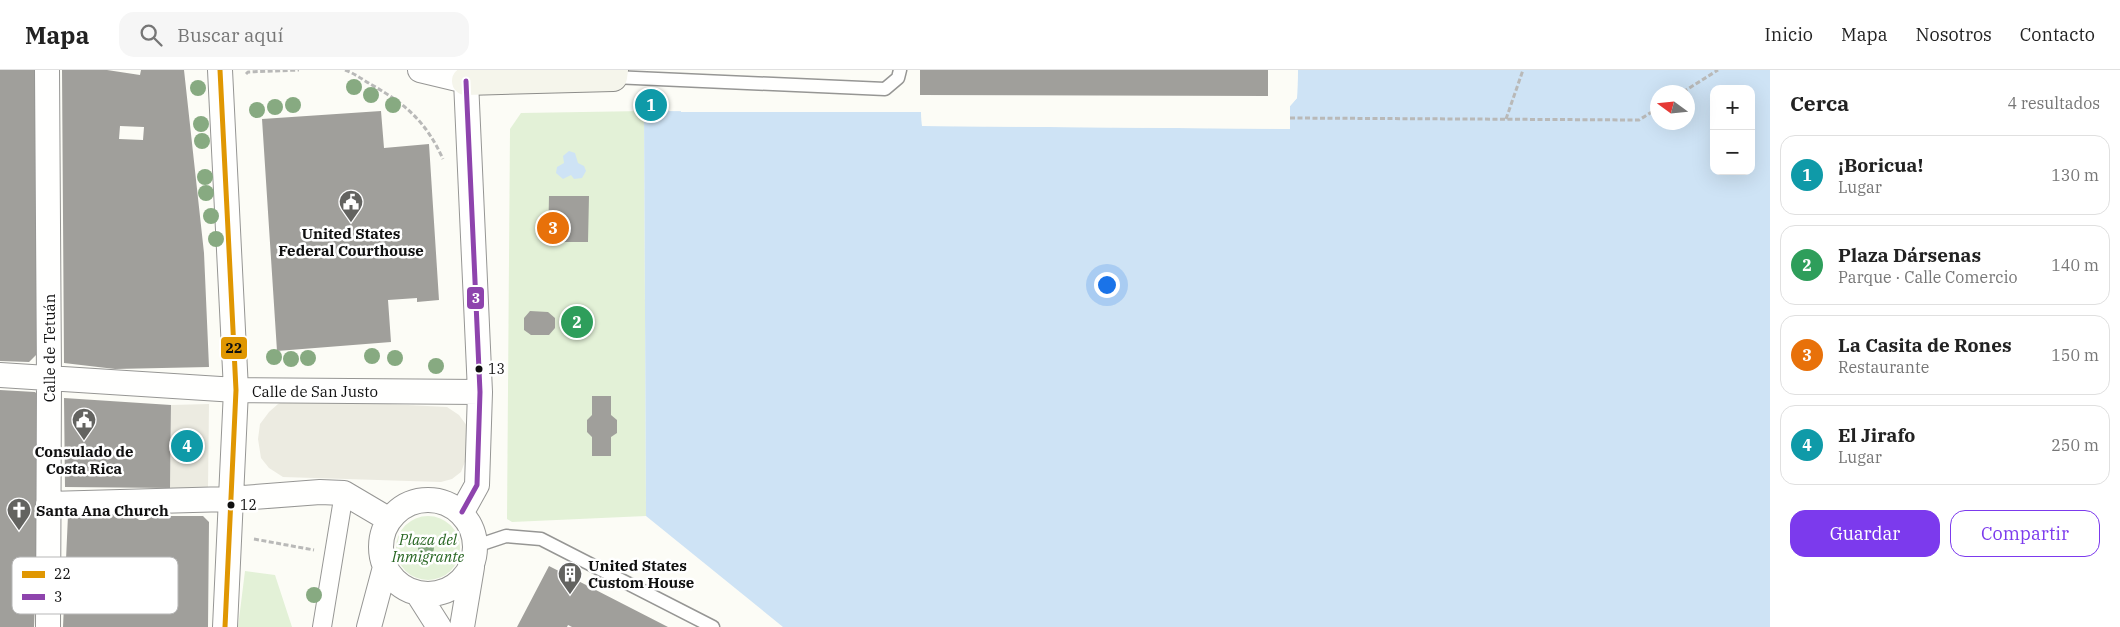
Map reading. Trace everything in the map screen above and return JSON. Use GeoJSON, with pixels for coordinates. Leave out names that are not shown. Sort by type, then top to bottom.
{"type":"FeatureCollection","features":[{"type":"Feature","properties":{"kind":"main road"},"geometry":{"type":"LineString","coordinates":[[466,81],[613,73]]}},
{"type":"Feature","properties":{"kind":"street","name":"Calle de Tetuán"},"geometry":{"type":"LineString","coordinates":[[47,70],[48,557]]}},
{"type":"Feature","properties":{"kind":"street"},"geometry":{"type":"LineString","coordinates":[[220,70],[236,390],[229,499],[225,627]]}},
{"type":"Feature","properties":{"kind":"street"},"geometry":{"type":"LineString","coordinates":[[420,70],[466,81],[480,392],[477,484],[462,512]]}},
{"type":"Feature","properties":{"kind":"street","name":"Calle de San Justo"},"geometry":{"type":"LineString","coordinates":[[0,375],[236,390],[480,392]]}},
{"type":"Feature","properties":{"kind":"street"},"geometry":{"type":"LineString","coordinates":[[48,504],[229,499],[320,492],[344,493],[388,520]]}},
{"type":"Feature","properties":{"kind":"street"},"geometry":{"type":"LineString","coordinates":[[322,627],[344,493]]}},
{"type":"Feature","properties":{"kind":"street"},"geometry":{"type":"LineString","coordinates":[[462,627],[474,557],[474,533],[462,512],[446,503],[430,499],[414,502],[400,509],[388,520],[382,536],[381,551],[385,567],[398,584],[418,594],[434,595],[449,590],[462,580],[474,557]]}},
{"type":"Feature","properties":{"kind":"street"},"geometry":{"type":"LineString","coordinates":[[368,627],[385,567]]}},
{"type":"Feature","properties":{"kind":"street"},"geometry":{"type":"LineString","coordinates":[[418,594],[439,627]]}},
{"type":"Feature","properties":{"kind":"street","name":"Calle de Tetuán"},"geometry":{"type":"LineString","coordinates":[[48,614],[48,627]]}},
{"type":"Feature","properties":{"kind":"lane"},"geometry":{"type":"LineString","coordinates":[[613,73],[885,90],[898,78],[900,70]]}},
{"type":"Feature","properties":{"kind":"lane"},"geometry":{"type":"LineString","coordinates":[[474,557],[506,536],[541,539],[713,627]]}},
{"type":"Feature","properties":{"kind":"path"},"geometry":{"type":"LineString","coordinates":[[241,79],[248,72],[298,70]]}},
{"type":"Feature","properties":{"kind":"path"},"geometry":{"type":"LineString","coordinates":[[344,70],[399,100],[419,118],[436,143],[446,166]]}},
{"type":"Feature","properties":{"kind":"path"},"geometry":{"type":"LineString","coordinates":[[1506,119],[1523,70]]}},
{"type":"Feature","properties":{"kind":"path"},"geometry":{"type":"LineString","coordinates":[[1693,85],[1718,70]]}},
{"type":"Feature","properties":{"kind":"path"},"geometry":{"type":"LineString","coordinates":[[1290,118],[1639,120],[1650,113]]}},
{"type":"Feature","properties":{"kind":"path"},"geometry":{"type":"LineString","coordinates":[[247,538],[334,554]]}},
{"type":"Feature","properties":{"kind":"green space"},"geometry":{"type":"Polygon","coordinates":[[[644,111],[646,516],[512,522],[507,519],[510,129],[521,113],[644,111]]]}},
{"type":"Feature","properties":{"kind":"green space","name":"Plaza del Inmigrante"},"geometry":{"type":"Polygon","coordinates":[[[422,516],[434,516],[451,525],[458,536],[460,548],[458,560],[451,571],[434,580],[422,580],[410,575],[401,566],[396,554],[396,542],[401,530],[410,521],[422,516]]]}},
{"type":"Feature","properties":{"kind":"green space"},"geometry":{"type":"Polygon","coordinates":[[[245,571],[275,575],[292,627],[238,627],[245,571]]]}},
{"type":"Feature","properties":{"kind":"shaded area"},"geometry":{"type":"Polygon","coordinates":[[[289,399],[447,407],[459,415],[467,426],[466,459],[461,472],[452,479],[441,482],[283,477],[269,468],[261,458],[258,439],[260,424],[269,412],[278,404],[289,399]]]}},
{"type":"Feature","properties":{"kind":"shaded area"},"geometry":{"type":"Polygon","coordinates":[[[209,404],[208,488],[170,488],[171,405],[209,404]]]}},
{"type":"Feature","properties":{"kind":"water"},"geometry":{"type":"Polygon","coordinates":[[[1298,70],[1770,70],[1770,627],[783,627],[646,516],[644,111],[921,112],[922,126],[1290,129],[1290,106],[1297,98],[1298,70]]]}},
{"type":"Feature","properties":{"kind":"water"},"geometry":{"type":"Polygon","coordinates":[[[569,151],[575,153],[578,163],[584,166],[586,171],[582,178],[574,179],[571,175],[563,179],[556,173],[557,167],[564,163],[563,156],[569,151]]]}},
{"type":"Feature","properties":{"kind":"pier"},"geometry":{"type":"Polygon","coordinates":[[[1295,70],[1298,70],[1297,98],[1290,106],[1290,129],[922,126],[921,112],[681,112],[681,110],[921,110],[924,111],[924,123],[1288,126],[1288,106],[1294,97],[1295,70]]]}},
{"type":"Feature","properties":{"kind":"building"},"geometry":{"type":"Polygon","coordinates":[[[0,70],[35,70],[38,353],[29,362],[0,361],[0,70]]]}},
{"type":"Feature","properties":{"kind":"building"},"geometry":{"type":"Polygon","coordinates":[[[62,70],[107,70],[140,75],[141,70],[184,70],[204,253],[209,367],[115,369],[64,363],[62,70]],[[120,126],[119,139],[143,140],[144,127],[120,126]]]}},
{"type":"Feature","properties":{"kind":"building"},"geometry":{"type":"Polygon","coordinates":[[[920,70],[1268,70],[1268,96],[920,95],[920,70]]]}},
{"type":"Feature","properties":{"kind":"building","name":"United States Federal Courthouse"},"geometry":{"type":"Polygon","coordinates":[[[381,111],[384,148],[429,144],[439,300],[417,302],[417,298],[388,300],[391,342],[277,351],[262,119],[381,111]]]}},
{"type":"Feature","properties":{"kind":"building"},"geometry":{"type":"Polygon","coordinates":[[[549,196],[589,196],[588,242],[548,242],[549,196]]]}},
{"type":"Feature","properties":{"kind":"building"},"geometry":{"type":"Polygon","coordinates":[[[530,311],[548,312],[555,318],[555,328],[549,335],[531,335],[524,330],[524,318],[530,311]]]}},
{"type":"Feature","properties":{"kind":"building"},"geometry":{"type":"Polygon","coordinates":[[[0,390],[35,392],[43,400],[37,557],[12,557],[12,614],[35,614],[34,627],[0,627],[0,390]]]}},
{"type":"Feature","properties":{"kind":"building"},"geometry":{"type":"Polygon","coordinates":[[[592,396],[611,396],[611,415],[617,420],[617,433],[611,437],[611,456],[592,456],[592,437],[587,432],[587,420],[592,415],[592,396]]]}},
{"type":"Feature","properties":{"kind":"building"},"geometry":{"type":"Polygon","coordinates":[[[64,398],[171,405],[170,488],[65,487],[64,398]]]}},
{"type":"Feature","properties":{"kind":"building"},"geometry":{"type":"Polygon","coordinates":[[[68,515],[134,515],[139,520],[146,520],[153,516],[203,516],[209,522],[208,627],[63,627],[64,614],[178,614],[178,557],[66,557],[68,515]]]}},
{"type":"Feature","properties":{"kind":"building","name":"United States Custom House"},"geometry":{"type":"Polygon","coordinates":[[[549,566],[668,627],[572,627],[568,625],[567,627],[517,627],[549,566]]]}},
{"type":"Feature","properties":{"kind":"transit line","name":"22"},"geometry":{"type":"LineString","coordinates":[[220,70],[236,390],[225,627]]}},
{"type":"Feature","properties":{"kind":"transit line","name":"3"},"geometry":{"type":"LineString","coordinates":[[462,512],[477,485],[480,392],[466,81]]}},
{"type":"Feature","properties":{"kind":"place","name":"¡Boricua!"},"geometry":{"type":"Point","coordinates":[651,105]}},
{"type":"Feature","properties":{"kind":"place","name":"United States Federal Courthouse"},"geometry":{"type":"Point","coordinates":[351,223]}},
{"type":"Feature","properties":{"kind":"place","name":"La Casita de Rones"},"geometry":{"type":"Point","coordinates":[553,228]}},
{"type":"Feature","properties":{"kind":"place","name":"Plaza Dársenas"},"geometry":{"type":"Point","coordinates":[577,322]}},
{"type":"Feature","properties":{"kind":"place","name":"13"},"geometry":{"type":"Point","coordinates":[479,369]}},
{"type":"Feature","properties":{"kind":"place","name":"Consulado de Costa Rica"},"geometry":{"type":"Point","coordinates":[84,441]}},
{"type":"Feature","properties":{"kind":"place","name":"El Jirafo"},"geometry":{"type":"Point","coordinates":[187,446]}},
{"type":"Feature","properties":{"kind":"place","name":"12"},"geometry":{"type":"Point","coordinates":[231,505]}},
{"type":"Feature","properties":{"kind":"place","name":"Santa Ana Church"},"geometry":{"type":"Point","coordinates":[19,531]}},
{"type":"Feature","properties":{"kind":"place","name":"United States Custom House"},"geometry":{"type":"Point","coordinates":[570,595]}}]}
